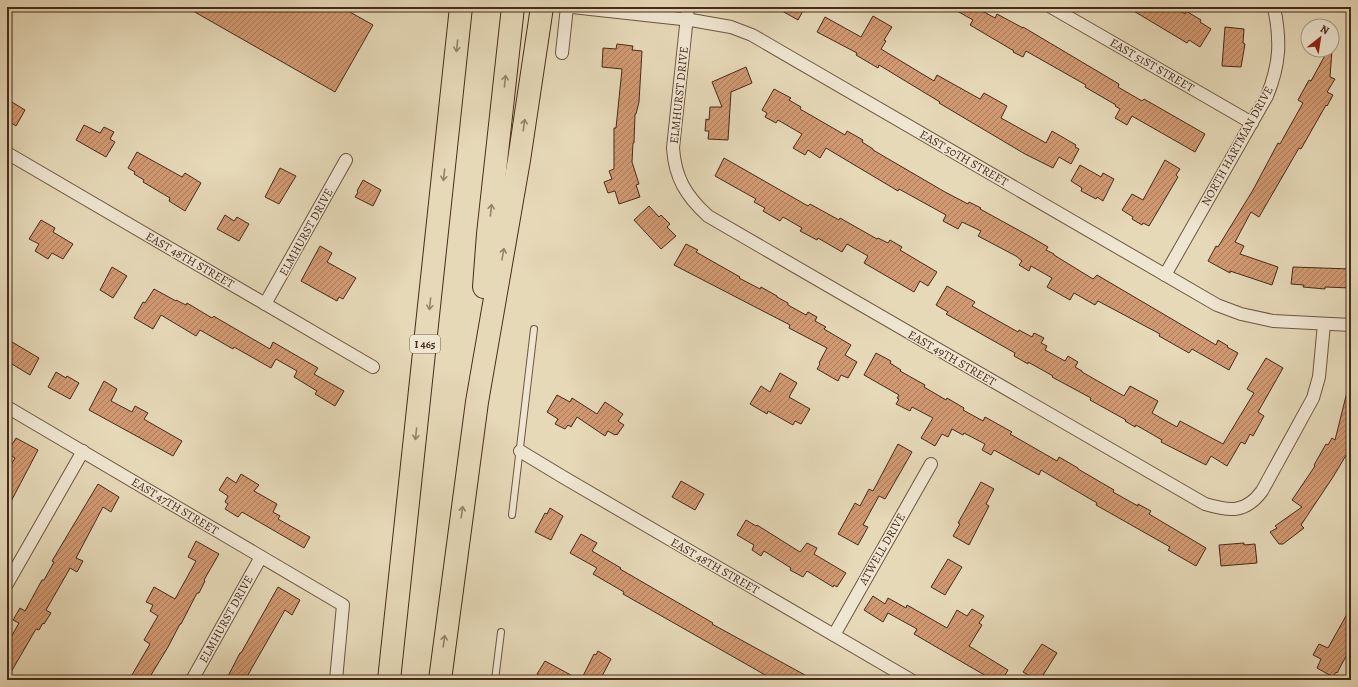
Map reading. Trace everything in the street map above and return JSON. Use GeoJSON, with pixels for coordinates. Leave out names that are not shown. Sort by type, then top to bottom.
{"type":"FeatureCollection","features":[{"type":"Feature","properties":{"kind":"highway","name":"I 465"},"geometry":{"type":"LineString","coordinates":[[389,680],[461,7]]}},
{"type":"Feature","properties":{"kind":"highway"},"geometry":{"type":"LineString","coordinates":[[477,402],[488,234],[513,7]]}},
{"type":"Feature","properties":{"kind":"highway"},"geometry":{"type":"LineString","coordinates":[[440,680],[477,402],[519,160],[542,7]]}},
{"type":"Feature","properties":{"kind":"street"},"geometry":{"type":"LineString","coordinates":[[562,53],[567,7]]}},
{"type":"Feature","properties":{"kind":"street","name":"EAST 50TH STREET"},"geometry":{"type":"LineString","coordinates":[[572,7],[687,20],[731,27],[752,35],[1205,299],[1241,314],[1273,321],[1351,325]]}},
{"type":"Feature","properties":{"kind":"street","name":"ELMHURST DRIVE"},"geometry":{"type":"LineString","coordinates":[[681,182],[675,167],[673,148],[688,7]]}},
{"type":"Feature","properties":{"kind":"street","name":"EAST 51ST STREET"},"geometry":{"type":"LineString","coordinates":[[1051,7],[1252,123]]}},
{"type":"Feature","properties":{"kind":"street","name":"NORTH HARTMAN DRIVE"},"geometry":{"type":"LineString","coordinates":[[1165,275],[1267,96],[1277,65],[1279,32],[1274,7]]}},
{"type":"Feature","properties":{"kind":"street","name":"EAST 48TH STREET"},"geometry":{"type":"LineString","coordinates":[[7,153],[373,367]]}},
{"type":"Feature","properties":{"kind":"street","name":"ELMHURST DRIVE"},"geometry":{"type":"LineString","coordinates":[[265,304],[346,160]]}},
{"type":"Feature","properties":{"kind":"street","name":"EAST 49TH STREET"},"geometry":{"type":"LineString","coordinates":[[681,182],[696,206],[708,216],[1205,504],[1224,510],[1238,508],[1250,502],[1262,491],[1310,404],[1319,377],[1324,324]]}},
{"type":"Feature","properties":{"kind":"street","name":"EAST 47TH STREET"},"geometry":{"type":"LineString","coordinates":[[7,407],[343,605],[336,680]]}},
{"type":"Feature","properties":{"kind":"street"},"geometry":{"type":"LineString","coordinates":[[7,584],[82,451]]}},
{"type":"Feature","properties":{"kind":"street","name":"EAST 48TH STREET"},"geometry":{"type":"LineString","coordinates":[[520,451],[911,680]]}},
{"type":"Feature","properties":{"kind":"street","name":"ATWELL DRIVE"},"geometry":{"type":"LineString","coordinates":[[834,635],[931,464]]}},
{"type":"Feature","properties":{"kind":"street","name":"ELMHURST DRIVE"},"geometry":{"type":"LineString","coordinates":[[192,680],[261,557]]}},
{"type":"Feature","properties":{"kind":"lane"},"geometry":{"type":"LineString","coordinates":[[512,515],[534,329]]}},
{"type":"Feature","properties":{"kind":"lane"},"geometry":{"type":"LineString","coordinates":[[496,680],[501,632]]}},
{"type":"Feature","properties":{"kind":"building"},"geometry":{"type":"Polygon","coordinates":[[[186,7],[341,7],[373,25],[335,92],[186,7]]]}},
{"type":"Feature","properties":{"kind":"building"},"geometry":{"type":"Polygon","coordinates":[[[775,7],[805,7],[798,20],[775,7]]]}},
{"type":"Feature","properties":{"kind":"building"},"geometry":{"type":"Polygon","coordinates":[[[950,7],[975,7],[995,18],[997,14],[1023,27],[1119,84],[1118,87],[1142,101],[1144,99],[1205,134],[1195,152],[1132,116],[1127,125],[1115,118],[1120,109],[1115,106],[1116,105],[1085,87],[1086,85],[1026,51],[1023,57],[1013,52],[1014,51],[970,25],[973,20],[950,7]]]}},
{"type":"Feature","properties":{"kind":"building"},"geometry":{"type":"Polygon","coordinates":[[[1127,7],[1173,7],[1185,14],[1186,11],[1201,20],[1200,22],[1211,29],[1200,47],[1189,40],[1187,43],[1127,7]]]}},
{"type":"Feature","properties":{"kind":"building"},"geometry":{"type":"Polygon","coordinates":[[[873,16],[892,27],[884,40],[886,41],[881,49],[934,81],[937,75],[980,99],[984,93],[1007,106],[1001,118],[1046,143],[1052,131],[1076,145],[1075,147],[1079,149],[1071,164],[1059,157],[1053,168],[1025,154],[939,103],[940,102],[879,65],[878,68],[856,55],[857,53],[817,32],[825,17],[861,37],[873,16]]]}},
{"type":"Feature","properties":{"kind":"building"},"geometry":{"type":"Polygon","coordinates":[[[1225,27],[1244,29],[1243,43],[1245,44],[1241,67],[1222,66],[1225,27]]]}},
{"type":"Feature","properties":{"kind":"building"},"geometry":{"type":"Polygon","coordinates":[[[617,44],[633,46],[632,50],[642,51],[639,102],[635,114],[632,162],[639,184],[636,185],[640,197],[619,204],[615,191],[608,193],[604,182],[612,179],[609,171],[614,169],[614,128],[616,128],[622,69],[602,67],[603,48],[616,49],[617,44]]]}},
{"type":"Feature","properties":{"kind":"building"},"geometry":{"type":"Polygon","coordinates":[[[1324,58],[1331,58],[1330,77],[1335,79],[1327,92],[1333,95],[1301,149],[1299,148],[1259,217],[1251,212],[1235,242],[1244,246],[1240,254],[1278,267],[1272,285],[1230,271],[1230,273],[1208,261],[1216,246],[1218,247],[1253,190],[1278,143],[1280,144],[1303,103],[1298,100],[1309,80],[1311,81],[1324,58]]]}},
{"type":"Feature","properties":{"kind":"building"},"geometry":{"type":"Polygon","coordinates":[[[746,67],[752,83],[731,92],[728,140],[708,139],[709,131],[705,131],[706,119],[709,120],[710,107],[722,107],[712,82],[746,67]]]}},
{"type":"Feature","properties":{"kind":"building"},"geometry":{"type":"Polygon","coordinates":[[[774,89],[791,98],[789,100],[801,107],[800,109],[845,135],[847,131],[863,140],[862,142],[873,150],[945,192],[968,204],[969,202],[981,208],[980,209],[1048,247],[1046,250],[1093,279],[1097,275],[1216,345],[1218,340],[1228,346],[1227,347],[1238,353],[1229,370],[1192,349],[1189,353],[1159,336],[1160,334],[1098,301],[1095,305],[1074,293],[1070,300],[1047,287],[1052,278],[1031,266],[1029,271],[1019,265],[1022,261],[1016,256],[978,236],[981,231],[962,222],[958,229],[943,221],[946,215],[899,189],[898,191],[826,148],[820,158],[808,150],[805,155],[793,148],[802,134],[778,120],[776,123],[765,117],[767,113],[762,110],[774,89]]]}},
{"type":"Feature","properties":{"kind":"building"},"geometry":{"type":"Polygon","coordinates":[[[7,99],[25,110],[16,126],[7,120],[7,99]]]}},
{"type":"Feature","properties":{"kind":"building"},"geometry":{"type":"Polygon","coordinates":[[[84,125],[100,133],[104,127],[114,132],[110,139],[115,142],[106,157],[76,140],[84,125]]]}},
{"type":"Feature","properties":{"kind":"building"},"geometry":{"type":"Polygon","coordinates":[[[137,152],[182,177],[185,173],[201,183],[185,211],[169,201],[170,198],[143,182],[144,180],[128,168],[137,152]]]}},
{"type":"Feature","properties":{"kind":"building"},"geometry":{"type":"Polygon","coordinates":[[[724,158],[808,206],[810,204],[839,220],[840,218],[877,239],[878,238],[888,243],[890,240],[902,247],[900,250],[937,272],[928,286],[920,281],[914,292],[864,263],[868,256],[847,244],[842,252],[818,238],[817,240],[800,231],[802,228],[783,217],[780,221],[763,211],[765,208],[754,202],[756,199],[715,176],[724,158]]]}},
{"type":"Feature","properties":{"kind":"building"},"geometry":{"type":"Polygon","coordinates":[[[1165,160],[1180,169],[1176,175],[1178,177],[1149,226],[1143,223],[1142,225],[1122,210],[1132,194],[1143,200],[1165,160]]]}},
{"type":"Feature","properties":{"kind":"building"},"geometry":{"type":"Polygon","coordinates":[[[1080,165],[1101,177],[1103,173],[1114,179],[1103,201],[1081,191],[1082,188],[1071,181],[1080,165]]]}},
{"type":"Feature","properties":{"kind":"building"},"geometry":{"type":"Polygon","coordinates":[[[280,168],[296,176],[279,204],[265,197],[280,168]]]}},
{"type":"Feature","properties":{"kind":"building"},"geometry":{"type":"Polygon","coordinates":[[[363,180],[381,190],[373,206],[355,197],[363,180]]]}},
{"type":"Feature","properties":{"kind":"building"},"geometry":{"type":"Polygon","coordinates":[[[649,206],[659,217],[661,215],[670,224],[667,227],[676,236],[661,249],[634,220],[649,206]]]}},
{"type":"Feature","properties":{"kind":"building"},"geometry":{"type":"Polygon","coordinates":[[[225,215],[234,221],[237,217],[249,224],[239,241],[217,229],[225,215]]]}},
{"type":"Feature","properties":{"kind":"building"},"geometry":{"type":"Polygon","coordinates":[[[41,220],[55,228],[53,232],[73,244],[63,259],[52,253],[48,259],[35,251],[39,244],[29,239],[41,220]]]}},
{"type":"Feature","properties":{"kind":"building"},"geometry":{"type":"Polygon","coordinates":[[[686,244],[698,250],[696,252],[740,277],[739,278],[760,289],[761,287],[806,315],[808,312],[817,317],[815,321],[826,327],[824,329],[851,345],[845,355],[857,362],[848,378],[841,375],[838,381],[817,369],[827,348],[789,328],[790,325],[674,265],[686,244]]]}},
{"type":"Feature","properties":{"kind":"building"},"geometry":{"type":"Polygon","coordinates":[[[320,246],[332,253],[327,262],[356,278],[343,299],[339,297],[337,301],[301,281],[320,246]]]}},
{"type":"Feature","properties":{"kind":"building"},"geometry":{"type":"Polygon","coordinates":[[[112,267],[127,276],[113,298],[100,290],[112,267]]]}},
{"type":"Feature","properties":{"kind":"building"},"geometry":{"type":"Polygon","coordinates":[[[1293,267],[1351,269],[1351,288],[1325,287],[1325,289],[1303,287],[1304,285],[1291,284],[1293,267]]]}},
{"type":"Feature","properties":{"kind":"building"},"geometry":{"type":"Polygon","coordinates":[[[947,286],[975,302],[972,306],[1018,332],[1019,330],[1032,337],[1034,333],[1044,338],[1041,343],[1047,346],[1045,350],[1065,361],[1068,356],[1078,362],[1075,367],[1082,372],[1124,396],[1130,386],[1158,401],[1152,413],[1177,427],[1180,421],[1223,444],[1254,393],[1247,389],[1266,358],[1283,368],[1258,412],[1264,416],[1253,436],[1250,434],[1245,444],[1241,442],[1227,466],[1211,456],[1206,465],[1161,442],[1162,440],[1136,425],[1135,427],[1125,421],[1126,420],[1090,400],[1091,398],[1028,362],[1028,364],[1014,356],[1015,353],[946,314],[948,312],[936,305],[947,286]]]}},
{"type":"Feature","properties":{"kind":"building"},"geometry":{"type":"Polygon","coordinates":[[[154,289],[176,301],[186,305],[187,303],[212,318],[214,316],[270,349],[273,342],[318,368],[314,374],[344,391],[335,406],[315,394],[317,391],[294,377],[297,371],[276,359],[271,368],[200,330],[196,336],[161,315],[153,329],[134,318],[143,302],[145,303],[154,289]]]}},
{"type":"Feature","properties":{"kind":"building"},"geometry":{"type":"Polygon","coordinates":[[[7,339],[39,358],[30,375],[7,361],[7,339]]]}},
{"type":"Feature","properties":{"kind":"building"},"geometry":{"type":"Polygon","coordinates":[[[876,353],[891,361],[890,363],[901,370],[900,371],[925,385],[924,387],[946,400],[947,398],[964,408],[963,410],[983,421],[985,417],[1012,432],[1010,434],[1057,461],[1059,457],[1114,490],[1113,492],[1138,506],[1138,504],[1151,511],[1149,514],[1206,548],[1196,566],[1168,550],[1170,547],[1096,505],[1097,503],[1041,470],[1039,475],[994,450],[991,455],[982,450],[985,444],[964,433],[963,435],[952,429],[948,437],[942,434],[935,446],[921,438],[933,418],[912,407],[910,411],[896,404],[899,399],[897,398],[899,395],[864,375],[876,353]]]}},
{"type":"Feature","properties":{"kind":"building"},"geometry":{"type":"Polygon","coordinates":[[[56,372],[79,383],[70,399],[48,387],[56,372]]]}},
{"type":"Feature","properties":{"kind":"building"},"geometry":{"type":"Polygon","coordinates":[[[780,373],[797,383],[789,397],[810,409],[801,424],[795,421],[793,425],[768,411],[767,414],[750,404],[761,386],[770,392],[780,373]]]}},
{"type":"Feature","properties":{"kind":"building"},"geometry":{"type":"Polygon","coordinates":[[[104,381],[117,389],[111,401],[132,412],[135,406],[148,413],[144,419],[182,441],[173,456],[89,410],[104,381]]]}},
{"type":"Feature","properties":{"kind":"building"},"geometry":{"type":"Polygon","coordinates":[[[1347,392],[1351,393],[1351,447],[1301,525],[1304,528],[1283,544],[1279,544],[1270,532],[1277,528],[1275,526],[1302,507],[1292,500],[1315,466],[1314,465],[1326,444],[1328,445],[1332,438],[1335,440],[1347,392]]]}},
{"type":"Feature","properties":{"kind":"building"},"geometry":{"type":"Polygon","coordinates":[[[557,395],[570,402],[572,398],[597,414],[605,402],[623,414],[618,421],[624,425],[617,435],[608,431],[605,436],[577,417],[571,427],[568,425],[565,429],[555,424],[558,419],[547,412],[557,395]]]}},
{"type":"Feature","properties":{"kind":"building"},"geometry":{"type":"Polygon","coordinates":[[[16,438],[38,450],[7,509],[7,472],[15,458],[7,453],[16,438]]]}},
{"type":"Feature","properties":{"kind":"building"},"geometry":{"type":"Polygon","coordinates":[[[898,444],[912,452],[885,499],[879,496],[863,525],[868,527],[858,545],[838,534],[855,503],[860,506],[869,489],[873,491],[898,444]]]}},
{"type":"Feature","properties":{"kind":"building"},"geometry":{"type":"Polygon","coordinates":[[[241,474],[259,485],[254,491],[277,504],[273,512],[280,516],[278,519],[310,537],[304,548],[242,512],[238,517],[225,509],[228,504],[225,502],[228,496],[219,490],[227,477],[236,483],[241,474]]]}},
{"type":"Feature","properties":{"kind":"building"},"geometry":{"type":"Polygon","coordinates":[[[681,481],[704,494],[695,510],[672,497],[681,481]]]}},
{"type":"Feature","properties":{"kind":"building"},"geometry":{"type":"Polygon","coordinates":[[[981,482],[994,489],[986,504],[989,506],[969,545],[953,536],[960,524],[958,523],[981,482]]]}},
{"type":"Feature","properties":{"kind":"building"},"geometry":{"type":"Polygon","coordinates":[[[98,484],[119,497],[111,512],[103,507],[76,558],[83,561],[77,572],[70,568],[46,610],[51,613],[39,630],[36,629],[7,679],[7,644],[19,623],[13,620],[20,608],[25,611],[54,562],[52,561],[98,484]]]}},
{"type":"Feature","properties":{"kind":"building"},"geometry":{"type":"Polygon","coordinates":[[[550,508],[563,516],[551,540],[535,532],[545,513],[547,514],[550,508]]]}},
{"type":"Feature","properties":{"kind":"building"},"geometry":{"type":"Polygon","coordinates":[[[746,520],[756,526],[757,525],[800,552],[807,543],[817,548],[814,554],[846,573],[837,587],[834,585],[833,587],[807,571],[803,577],[790,570],[791,568],[764,551],[761,556],[752,550],[754,545],[737,535],[746,520]]]}},
{"type":"Feature","properties":{"kind":"building"},"geometry":{"type":"Polygon","coordinates":[[[581,534],[597,543],[592,551],[621,568],[620,569],[713,623],[712,624],[814,680],[774,680],[623,594],[624,592],[593,574],[597,568],[570,553],[581,534]]]}},
{"type":"Feature","properties":{"kind":"building"},"geometry":{"type":"Polygon","coordinates":[[[196,541],[219,554],[204,580],[205,581],[199,593],[197,593],[181,624],[148,680],[129,680],[150,644],[144,640],[158,616],[150,611],[153,605],[146,602],[154,587],[175,599],[196,561],[188,557],[196,541]]]}},
{"type":"Feature","properties":{"kind":"building"},"geometry":{"type":"Polygon","coordinates":[[[1244,543],[1244,545],[1255,544],[1257,563],[1221,566],[1219,545],[1244,543]]]}},
{"type":"Feature","properties":{"kind":"building"},"geometry":{"type":"Polygon","coordinates":[[[948,559],[962,567],[945,595],[931,587],[948,559]]]}},
{"type":"Feature","properties":{"kind":"building"},"geometry":{"type":"Polygon","coordinates":[[[278,587],[300,600],[292,615],[285,610],[245,680],[226,680],[240,653],[278,587]]]}},
{"type":"Feature","properties":{"kind":"building"},"geometry":{"type":"Polygon","coordinates":[[[873,596],[885,604],[888,598],[906,608],[907,605],[947,628],[957,610],[967,616],[972,609],[984,616],[979,623],[982,625],[969,646],[1008,670],[1002,680],[993,680],[914,634],[917,629],[888,613],[883,622],[864,610],[873,596]]]}},
{"type":"Feature","properties":{"kind":"building"},"geometry":{"type":"Polygon","coordinates":[[[1351,607],[1351,647],[1337,673],[1336,672],[1333,677],[1317,668],[1321,659],[1313,655],[1319,644],[1328,648],[1351,607]]]}},
{"type":"Feature","properties":{"kind":"building"},"geometry":{"type":"Polygon","coordinates":[[[1042,644],[1057,653],[1040,680],[1037,680],[1023,672],[1042,644]]]}},
{"type":"Feature","properties":{"kind":"building"},"geometry":{"type":"Polygon","coordinates":[[[598,651],[611,659],[600,680],[581,680],[594,654],[596,655],[598,651]]]}},
{"type":"Feature","properties":{"kind":"building"},"geometry":{"type":"Polygon","coordinates":[[[545,661],[580,680],[547,680],[537,674],[545,661]]]}}]}
